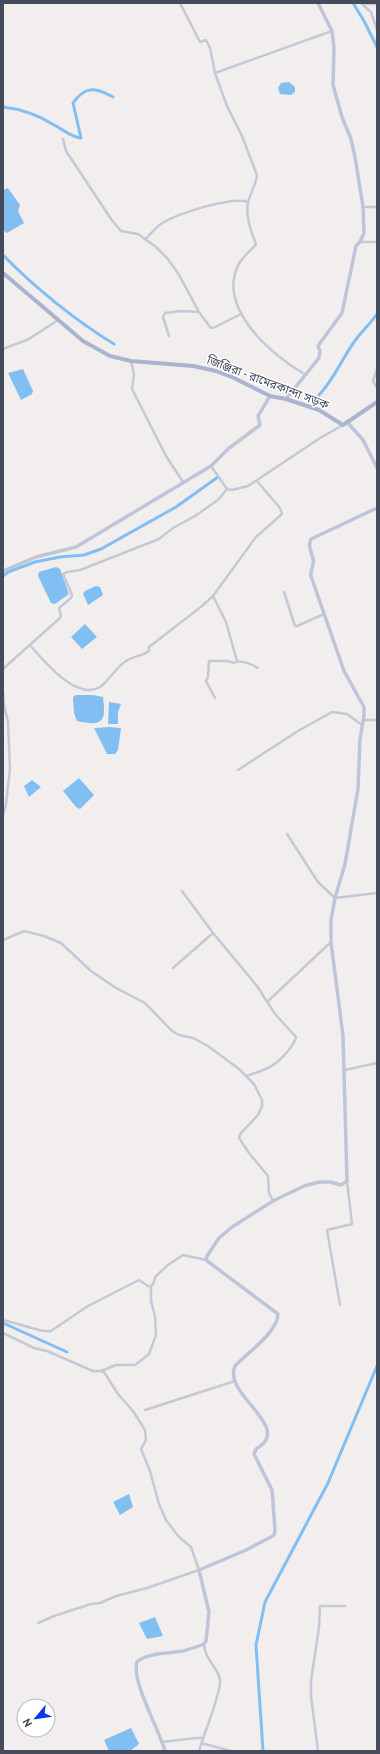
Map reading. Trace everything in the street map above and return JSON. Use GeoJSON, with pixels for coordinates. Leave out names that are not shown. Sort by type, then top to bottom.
{"type":"FeatureCollection","features":[{"type":"Feature","properties":{"kind":"main road"},"geometry":{"type":"LineString","coordinates":[[286,399],[319,358],[320,351],[318,346],[342,314],[356,246],[360,242],[364,233],[363,207],[351,139],[342,117],[333,85],[334,48],[332,30],[318,3]]}},
{"type":"Feature","properties":{"kind":"main road","name":"জিঞ্জিরা - রামেরকান্দা সড়ক"},"geometry":{"type":"LineString","coordinates":[[3,273],[83,341],[110,356],[131,361],[200,366],[234,378],[270,396],[286,399],[319,410],[343,425]]}},
{"type":"Feature","properties":{"kind":"main road"},"geometry":{"type":"LineString","coordinates":[[3,570],[36,557],[76,547],[211,466],[228,449],[260,425],[258,416],[270,396]]}},
{"type":"Feature","properties":{"kind":"main road"},"geometry":{"type":"LineString","coordinates":[[343,425],[377,402]]}},
{"type":"Feature","properties":{"kind":"main road"},"geometry":{"type":"LineString","coordinates":[[348,423],[363,440],[377,468]]}},
{"type":"Feature","properties":{"kind":"main road"},"geometry":{"type":"LineString","coordinates":[[165,1751],[139,1687],[136,1662],[140,1658],[185,1650],[204,1644],[206,1641],[209,1612],[199,1570],[244,1551],[271,1537],[274,1535],[275,1530],[272,1490],[254,1454],[256,1450],[265,1444],[266,1428],[262,1417],[245,1399],[235,1381],[232,1372],[235,1366],[268,1334],[278,1317],[278,1314],[206,1260],[208,1253],[219,1238],[232,1227],[273,1201],[304,1186],[320,1182],[341,1184],[347,1181],[343,1036],[331,942],[331,920],[335,898],[345,864],[358,789],[364,707],[344,671],[324,614],[310,570],[314,561],[309,546],[311,539],[377,508]]}},
{"type":"Feature","properties":{"kind":"street"},"geometry":{"type":"LineString","coordinates":[[180,3],[200,42],[206,40],[210,48],[215,73],[227,106],[255,167],[256,182],[248,202],[250,225],[256,244],[240,263],[236,272],[234,286],[235,297],[241,314],[256,335],[282,360],[306,375]]}},
{"type":"Feature","properties":{"kind":"street"},"geometry":{"type":"LineString","coordinates":[[361,4],[377,4]]}},
{"type":"Feature","properties":{"kind":"street"},"geometry":{"type":"LineString","coordinates":[[361,4],[371,12],[377,30]]}},
{"type":"Feature","properties":{"kind":"street"},"geometry":{"type":"LineString","coordinates":[[215,73],[332,30]]}},
{"type":"Feature","properties":{"kind":"street"},"geometry":{"type":"LineString","coordinates":[[63,139],[66,151],[115,224],[121,231],[138,234],[156,247],[178,273],[199,312],[210,327],[213,328],[241,314]]}},
{"type":"Feature","properties":{"kind":"street"},"geometry":{"type":"LineString","coordinates":[[146,239],[155,229],[174,217],[222,202],[243,200],[248,202]]}},
{"type":"Feature","properties":{"kind":"street"},"geometry":{"type":"LineString","coordinates":[[363,207],[377,207]]}},
{"type":"Feature","properties":{"kind":"street"},"geometry":{"type":"LineString","coordinates":[[360,242],[377,242]]}},
{"type":"Feature","properties":{"kind":"street"},"geometry":{"type":"LineString","coordinates":[[170,336],[163,317],[165,313],[181,311],[199,312]]}},
{"type":"Feature","properties":{"kind":"street"},"geometry":{"type":"LineString","coordinates":[[3,349],[29,339],[58,320]]}},
{"type":"Feature","properties":{"kind":"street"},"geometry":{"type":"LineString","coordinates":[[131,361],[134,374],[132,389],[166,456],[183,482]]}},
{"type":"Feature","properties":{"kind":"street"},"geometry":{"type":"LineString","coordinates":[[377,369],[373,381],[377,388]]}},
{"type":"Feature","properties":{"kind":"street"},"geometry":{"type":"LineString","coordinates":[[211,466],[228,488],[232,490],[248,486],[320,438],[343,425]]}},
{"type":"Feature","properties":{"kind":"street"},"geometry":{"type":"LineString","coordinates":[[30,645],[46,663],[72,685],[82,690],[93,690],[100,686],[126,661],[146,654],[149,651],[149,647],[213,596],[256,537],[282,514],[280,508],[257,481]]}},
{"type":"Feature","properties":{"kind":"street"},"geometry":{"type":"LineString","coordinates":[[3,670],[60,618],[59,608],[72,595],[64,574],[67,572],[80,570],[159,539],[173,528],[218,500],[228,488]]}},
{"type":"Feature","properties":{"kind":"street"},"geometry":{"type":"LineString","coordinates":[[284,592],[295,626],[324,614]]}},
{"type":"Feature","properties":{"kind":"street"},"geometry":{"type":"LineString","coordinates":[[213,596],[226,622],[237,661]]}},
{"type":"Feature","properties":{"kind":"street"},"geometry":{"type":"LineString","coordinates":[[215,698],[206,681],[208,677],[209,662],[227,661],[234,663],[237,661],[258,668]]}},
{"type":"Feature","properties":{"kind":"street"},"geometry":{"type":"LineString","coordinates":[[3,692],[8,722],[10,769],[6,804],[3,815]]}},
{"type":"Feature","properties":{"kind":"street"},"geometry":{"type":"LineString","coordinates":[[238,770],[298,731],[332,712],[347,714],[362,725]]}},
{"type":"Feature","properties":{"kind":"street"},"geometry":{"type":"LineString","coordinates":[[363,720],[377,720]]}},
{"type":"Feature","properties":{"kind":"street"},"geometry":{"type":"LineString","coordinates":[[287,834],[318,882],[335,898],[377,893]]}},
{"type":"Feature","properties":{"kind":"street"},"geometry":{"type":"LineString","coordinates":[[182,891],[213,933],[257,986],[267,1002],[296,1037],[296,1040],[276,1063],[266,1069],[246,1076]]}},
{"type":"Feature","properties":{"kind":"street"},"geometry":{"type":"LineString","coordinates":[[3,940],[24,931],[44,936],[61,943],[91,971],[116,988],[145,1003],[172,1031],[179,1035],[193,1038],[208,1046],[246,1076],[259,1093],[262,1100],[262,1106],[258,1115],[241,1133],[240,1138],[249,1153],[268,1176],[269,1194],[273,1201]]}},
{"type":"Feature","properties":{"kind":"street"},"geometry":{"type":"LineString","coordinates":[[173,968],[213,933]]}},
{"type":"Feature","properties":{"kind":"street"},"geometry":{"type":"LineString","coordinates":[[267,1002],[331,942]]}},
{"type":"Feature","properties":{"kind":"street"},"geometry":{"type":"LineString","coordinates":[[344,1070],[377,1063]]}},
{"type":"Feature","properties":{"kind":"street"},"geometry":{"type":"LineString","coordinates":[[340,1305],[327,1230],[352,1224],[347,1181]]}},
{"type":"Feature","properties":{"kind":"street"},"geometry":{"type":"LineString","coordinates":[[3,1334],[93,1371],[101,1371],[116,1365],[135,1365],[150,1354],[156,1335],[155,1316],[151,1301],[151,1286],[156,1276],[179,1256],[186,1255],[206,1260]]}},
{"type":"Feature","properties":{"kind":"street"},"geometry":{"type":"LineString","coordinates":[[3,1320],[43,1331],[51,1331],[88,1306],[139,1280],[148,1286],[151,1286]]}},
{"type":"Feature","properties":{"kind":"street"},"geometry":{"type":"LineString","coordinates":[[38,1623],[54,1616],[100,1603],[116,1596],[146,1588],[199,1570],[191,1547],[172,1530],[159,1504],[150,1471],[141,1449],[146,1440],[145,1430],[133,1411],[118,1394],[107,1376],[101,1371]]}},
{"type":"Feature","properties":{"kind":"street"},"geometry":{"type":"LineString","coordinates":[[145,1410],[235,1381]]}},
{"type":"Feature","properties":{"kind":"street"},"geometry":{"type":"LineString","coordinates":[[318,1751],[311,1696],[311,1681],[319,1627],[320,1606],[345,1606]]}},
{"type":"Feature","properties":{"kind":"street"},"geometry":{"type":"LineString","coordinates":[[199,1751],[202,1738],[216,1702],[220,1682],[218,1674],[208,1660],[204,1644]]}},
{"type":"Feature","properties":{"kind":"street"},"geometry":{"type":"LineString","coordinates":[[162,1742],[202,1738]]}},
{"type":"Feature","properties":{"kind":"street"},"geometry":{"type":"LineString","coordinates":[[201,1743],[231,1751]]}},
{"type":"Feature","properties":{"kind":"water"},"geometry":{"type":"Polygon","coordinates":[[[289,82],[295,87],[295,92],[291,95],[280,94],[278,88],[281,83],[289,82]]]}},
{"type":"Feature","properties":{"kind":"water"},"geometry":{"type":"Polygon","coordinates":[[[8,188],[20,205],[18,211],[24,223],[7,233],[3,230],[3,190],[8,188]]]}},
{"type":"Feature","properties":{"kind":"water"},"geometry":{"type":"Polygon","coordinates":[[[23,369],[33,391],[32,394],[21,400],[8,373],[23,369]]]}},
{"type":"Feature","properties":{"kind":"water"},"geometry":{"type":"Polygon","coordinates":[[[56,567],[60,569],[69,594],[55,604],[51,603],[38,576],[39,572],[56,567]]]}},
{"type":"Feature","properties":{"kind":"water"},"geometry":{"type":"Polygon","coordinates":[[[96,586],[100,587],[103,595],[88,605],[83,594],[85,591],[96,586]]]}},
{"type":"Feature","properties":{"kind":"water"},"geometry":{"type":"Polygon","coordinates":[[[85,624],[97,637],[82,649],[71,637],[85,624]]]}},
{"type":"Feature","properties":{"kind":"water"},"geometry":{"type":"Polygon","coordinates":[[[76,695],[93,695],[103,697],[104,712],[101,720],[93,723],[77,721],[74,713],[73,697],[76,695]]]}},
{"type":"Feature","properties":{"kind":"water"},"geometry":{"type":"Polygon","coordinates":[[[109,702],[121,704],[118,712],[118,724],[108,724],[109,702]]]}},
{"type":"Feature","properties":{"kind":"water"},"geometry":{"type":"Polygon","coordinates":[[[94,728],[121,728],[118,750],[115,754],[107,754],[94,728]]]}},
{"type":"Feature","properties":{"kind":"water"},"geometry":{"type":"Polygon","coordinates":[[[79,778],[94,795],[80,809],[76,807],[63,791],[79,778]]]}},
{"type":"Feature","properties":{"kind":"water"},"geometry":{"type":"Polygon","coordinates":[[[32,780],[41,787],[29,797],[24,786],[32,780]]]}},
{"type":"Feature","properties":{"kind":"water"},"geometry":{"type":"Polygon","coordinates":[[[129,1494],[133,1507],[120,1515],[113,1502],[129,1494]]]}},
{"type":"Feature","properties":{"kind":"water"},"geometry":{"type":"Polygon","coordinates":[[[155,1617],[163,1636],[147,1639],[139,1623],[155,1617]]]}},
{"type":"Feature","properties":{"kind":"water"},"geometry":{"type":"Polygon","coordinates":[[[131,1728],[139,1744],[130,1751],[109,1751],[104,1740],[131,1728]]]}},
{"type":"Feature","properties":{"kind":"waterway"},"geometry":{"type":"LineString","coordinates":[[353,3],[377,47]]}},
{"type":"Feature","properties":{"kind":"waterway"},"geometry":{"type":"LineString","coordinates":[[3,107],[17,109],[37,116],[71,135],[81,138],[73,103],[77,97],[82,93],[91,90],[101,91],[113,97]]}},
{"type":"Feature","properties":{"kind":"waterway"},"geometry":{"type":"LineString","coordinates":[[3,255],[56,303],[85,325],[114,344]]}},
{"type":"Feature","properties":{"kind":"waterway"},"geometry":{"type":"LineString","coordinates":[[319,395],[330,381],[352,345],[377,314]]}},
{"type":"Feature","properties":{"kind":"waterway"},"geometry":{"type":"LineString","coordinates":[[3,576],[8,572],[35,562],[60,557],[84,555],[101,549],[176,507],[218,477]]}},
{"type":"Feature","properties":{"kind":"waterway"},"geometry":{"type":"LineString","coordinates":[[3,1323],[67,1352]]}},
{"type":"Feature","properties":{"kind":"waterway"},"geometry":{"type":"LineString","coordinates":[[263,1751],[256,1645],[265,1602],[328,1483],[377,1366]]}}]}
